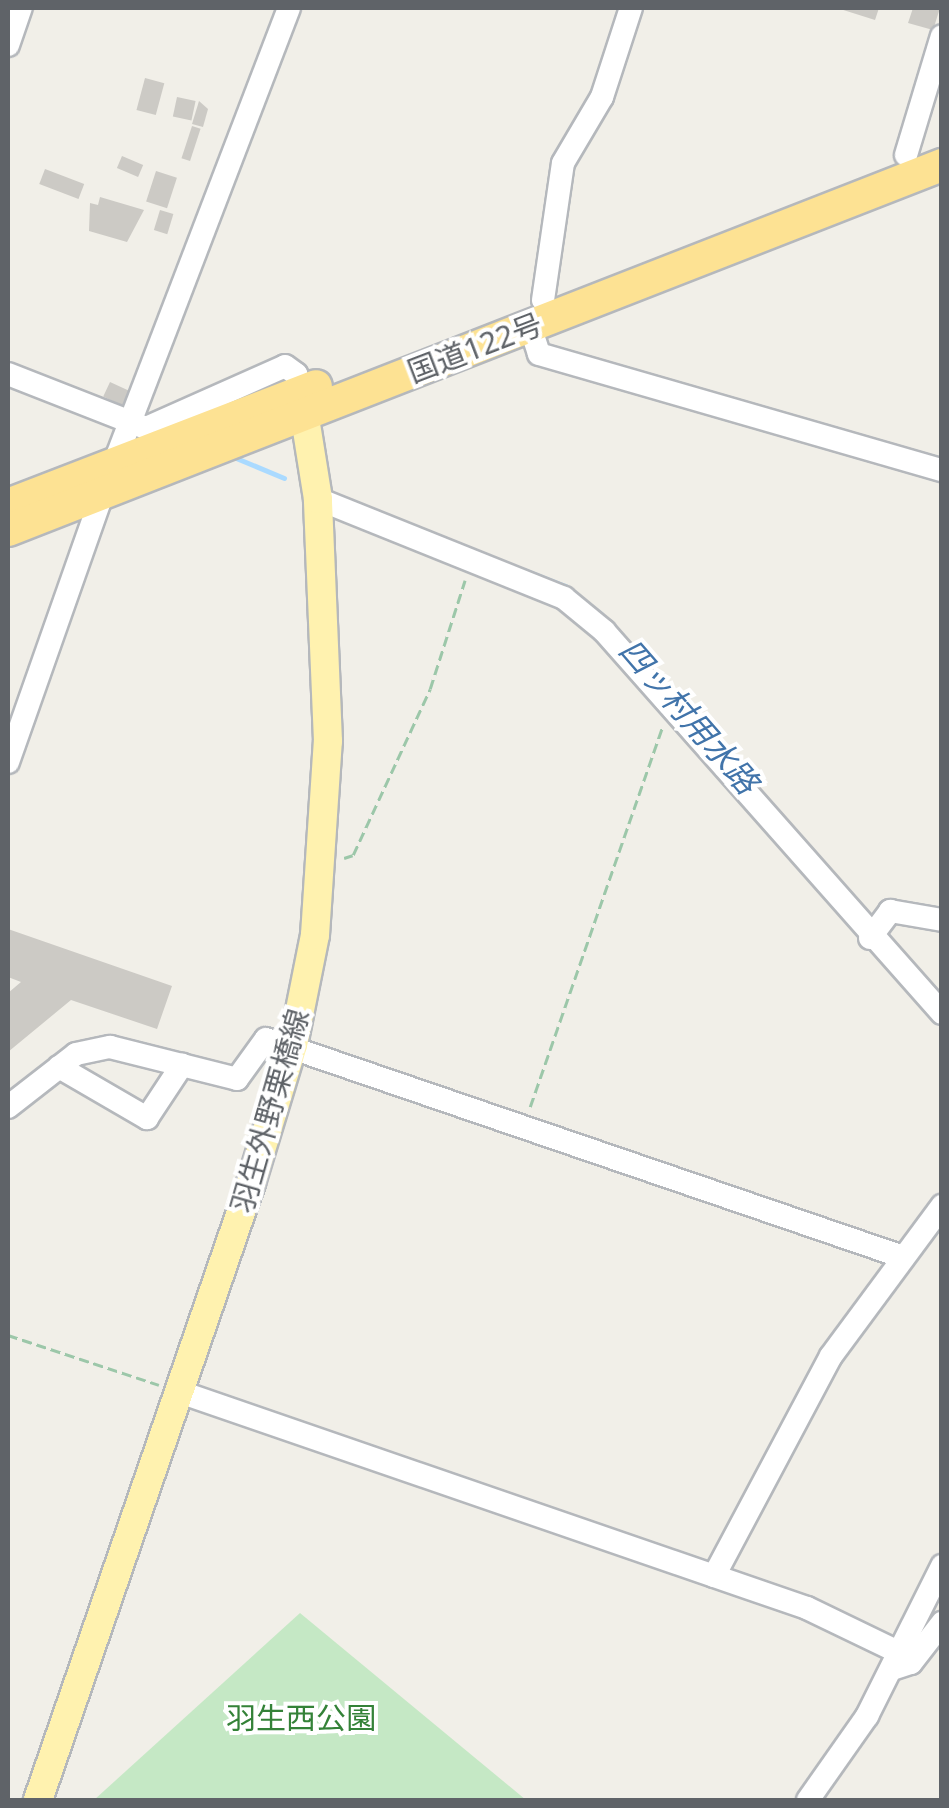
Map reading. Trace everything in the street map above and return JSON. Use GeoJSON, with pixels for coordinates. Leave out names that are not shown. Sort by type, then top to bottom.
{"type":"FeatureCollection","features":[{"type":"Feature","properties":{"kind":"highway","name":"国道122号"},"geometry":{"type":"LineString","coordinates":[[537,313],[942,142]]}},
{"type":"Feature","properties":{"kind":"highway","name":"国道122号"},"geometry":{"type":"LineString","coordinates":[[8,530],[108,479],[537,313],[942,165]]}},
{"type":"Feature","properties":{"kind":"highway","name":"国道122号"},"geometry":{"type":"LineString","coordinates":[[8,505],[108,479]]}},
{"type":"Feature","properties":{"kind":"main road","name":"羽生外野栗橋線"},"geometry":{"type":"LineString","coordinates":[[38,1800],[180,1392],[293,1045],[322,866],[328,741],[318,500],[304,403]]}},
{"type":"Feature","properties":{"kind":"street"},"geometry":{"type":"LineString","coordinates":[[8,45],[21,8]]}},
{"type":"Feature","properties":{"kind":"street"},"geometry":{"type":"LineString","coordinates":[[8,762],[128,422],[289,8]]}},
{"type":"Feature","properties":{"kind":"street"},"geometry":{"type":"LineString","coordinates":[[631,8],[602,96],[563,162],[537,313],[539,354],[942,470]]}},
{"type":"Feature","properties":{"kind":"street"},"geometry":{"type":"LineString","coordinates":[[906,156],[942,36]]}},
{"type":"Feature","properties":{"kind":"street"},"geometry":{"type":"LineString","coordinates":[[8,374],[146,428],[257,384],[285,366],[304,403]]}},
{"type":"Feature","properties":{"kind":"street"},"geometry":{"type":"LineString","coordinates":[[318,500],[564,598],[604,632],[870,938],[942,1013]]}},
{"type":"Feature","properties":{"kind":"street"},"geometry":{"type":"LineString","coordinates":[[870,938],[890,911],[942,920]]}},
{"type":"Feature","properties":{"kind":"street"},"geometry":{"type":"LineString","coordinates":[[8,1106],[76,1054],[110,1047],[237,1079],[266,1038],[900,1256]]}},
{"type":"Feature","properties":{"kind":"street"},"geometry":{"type":"LineString","coordinates":[[59,1067],[147,1118],[182,1065]]}},
{"type":"Feature","properties":{"kind":"street"},"geometry":{"type":"LineString","coordinates":[[714,1576],[831,1356],[900,1256],[942,1206]]}},
{"type":"Feature","properties":{"kind":"street"},"geometry":{"type":"LineString","coordinates":[[180,1392],[807,1608],[895,1660],[911,1663],[942,1623]]}},
{"type":"Feature","properties":{"kind":"street"},"geometry":{"type":"LineString","coordinates":[[808,1800],[895,1660],[942,1566]]}},
{"type":"Feature","properties":{"kind":"path"},"geometry":{"type":"LineString","coordinates":[[322,866],[353,855],[430,689],[472,560]]}},
{"type":"Feature","properties":{"kind":"path"},"geometry":{"type":"LineString","coordinates":[[523,1127],[670,707]]}},
{"type":"Feature","properties":{"kind":"path"},"geometry":{"type":"LineString","coordinates":[[8,1335],[180,1392]]}},
{"type":"Feature","properties":{"kind":"green space","name":"羽生西公園"},"geometry":{"type":"Polygon","coordinates":[[[300,1613],[526,1800],[94,1800],[300,1613]]]}},
{"type":"Feature","properties":{"kind":"building"},"geometry":{"type":"Polygon","coordinates":[[[837,8],[879,8],[875,20],[837,8]]]}},
{"type":"Feature","properties":{"kind":"building"},"geometry":{"type":"Polygon","coordinates":[[[913,8],[940,8],[933,30],[908,23],[913,8]]]}},
{"type":"Feature","properties":{"kind":"building"},"geometry":{"type":"Polygon","coordinates":[[[145,78],[164,83],[156,115],[136,110],[145,78]]]}},
{"type":"Feature","properties":{"kind":"building"},"geometry":{"type":"Polygon","coordinates":[[[177,97],[196,101],[191,121],[173,117],[177,97]]]}},
{"type":"Feature","properties":{"kind":"building"},"geometry":{"type":"Polygon","coordinates":[[[199,101],[208,109],[203,127],[192,124],[199,101]]]}},
{"type":"Feature","properties":{"kind":"building"},"geometry":{"type":"Polygon","coordinates":[[[192,126],[201,129],[190,161],[181,158],[192,126]]]}},
{"type":"Feature","properties":{"kind":"building"},"geometry":{"type":"Polygon","coordinates":[[[122,156],[143,165],[138,177],[117,168],[122,156]]]}},
{"type":"Feature","properties":{"kind":"building"},"geometry":{"type":"Polygon","coordinates":[[[45,169],[84,184],[78,199],[39,184],[45,169]]]}},
{"type":"Feature","properties":{"kind":"building"},"geometry":{"type":"Polygon","coordinates":[[[156,171],[177,178],[167,208],[146,201],[156,171]]]}},
{"type":"Feature","properties":{"kind":"building"},"geometry":{"type":"Polygon","coordinates":[[[100,197],[144,210],[127,242],[89,231],[90,203],[98,205],[100,197]]]}},
{"type":"Feature","properties":{"kind":"building"},"geometry":{"type":"Polygon","coordinates":[[[160,210],[173,214],[167,234],[154,230],[160,210]]]}},
{"type":"Feature","properties":{"kind":"building"},"geometry":{"type":"Polygon","coordinates":[[[110,382],[129,391],[122,405],[103,397],[110,382]]]}},
{"type":"Feature","properties":{"kind":"building"},"geometry":{"type":"Polygon","coordinates":[[[8,929],[172,986],[157,1029],[71,1000],[8,1052],[8,993],[21,982],[8,977],[8,929]]]}},
{"type":"Feature","properties":{"kind":"waterway","name":"四ッ村用水路"},"geometry":{"type":"LineString","coordinates":[[236,458],[284,478]]}},
{"type":"Feature","properties":{"kind":"waterway","name":"四ッ村用水路"},"geometry":{"type":"LineString","coordinates":[[524,570],[565,586],[601,614]]}}]}
